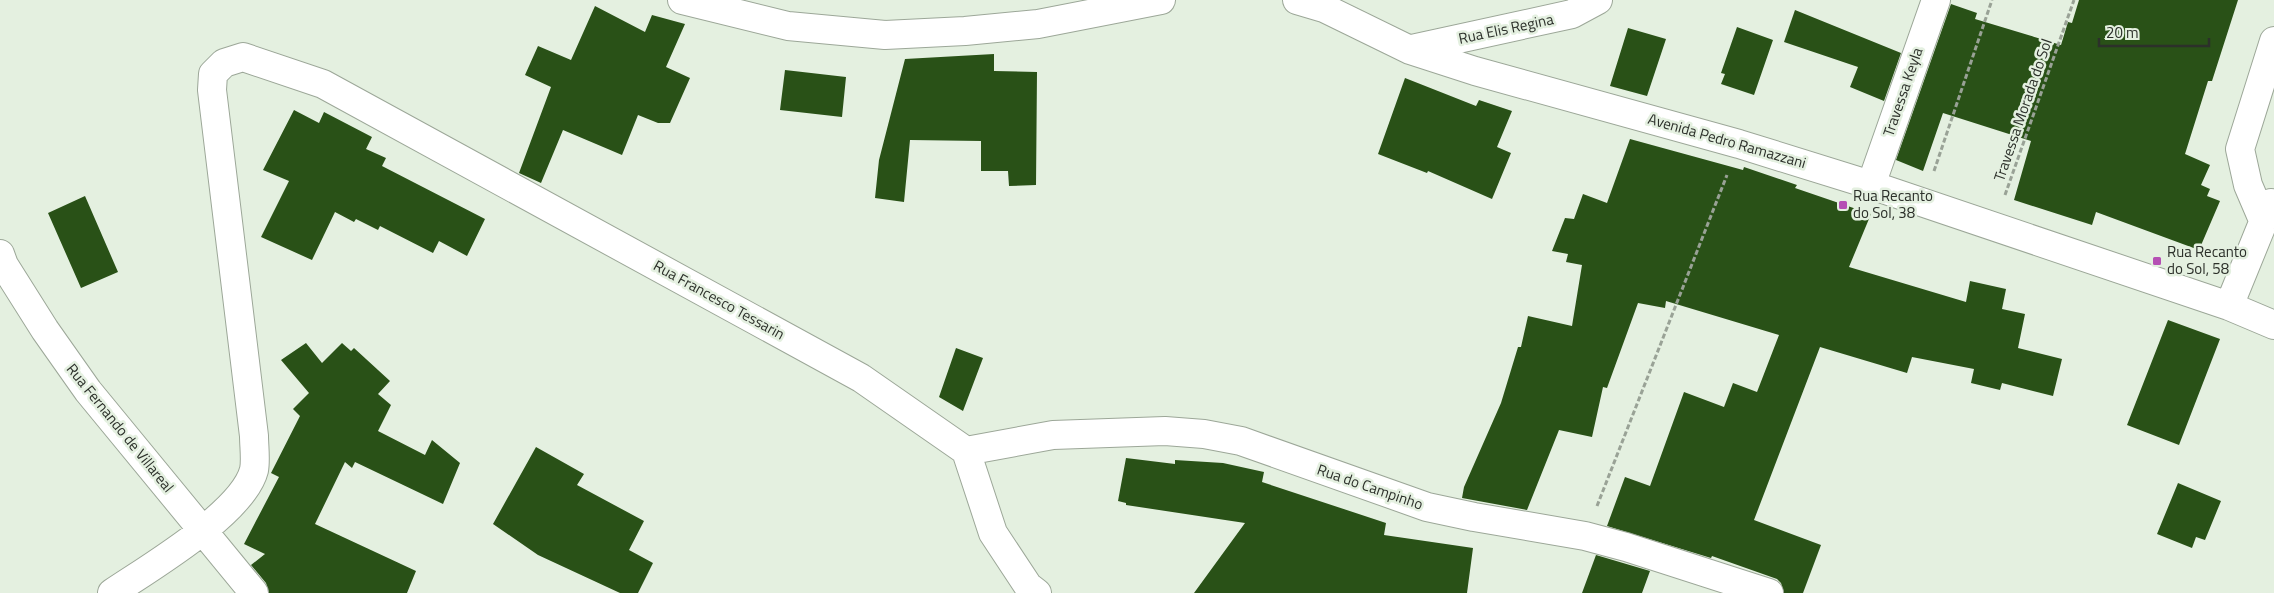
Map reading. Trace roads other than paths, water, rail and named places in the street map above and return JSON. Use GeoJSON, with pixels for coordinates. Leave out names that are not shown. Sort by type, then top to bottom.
{"type":"FeatureCollection","features":[{"type":"Feature","properties":{"kind":"street"},"geometry":{"type":"LineString","coordinates":[[682,0],[788,26],[885,35],[965,31],[1038,24],[1162,0]]}},
{"type":"Feature","properties":{"kind":"street","name":"Avenida Pedro Ramazzani"},"geometry":{"type":"LineString","coordinates":[[1297,0],[1324,8],[1410,50],[1474,71],[1739,144],[1871,185],[2229,306],[2274,325]]}},
{"type":"Feature","properties":{"kind":"street","name":"Rua Elis Regina"},"geometry":{"type":"LineString","coordinates":[[1410,50],[1572,14],[1598,0]]}},
{"type":"Feature","properties":{"kind":"street","name":"Travessa Keyla"},"geometry":{"type":"LineString","coordinates":[[1871,185],[1936,0]]}},
{"type":"Feature","properties":{"kind":"street"},"geometry":{"type":"LineString","coordinates":[[2229,306],[2269,209],[2248,185],[2240,149],[2274,41]]}},
{"type":"Feature","properties":{"kind":"street","name":"Rua Francesco Tessarin"},"geometry":{"type":"LineString","coordinates":[[204,531],[240,496],[254,471],[254,436],[212,90],[213,74],[224,63],[243,57],[323,84],[861,378],[966,451]]}},
{"type":"Feature","properties":{"kind":"street","name":"Rua Fernando de Villareal"},"geometry":{"type":"LineString","coordinates":[[1,261],[44,330],[88,391],[254,593]]}},
{"type":"Feature","properties":{"kind":"street","name":"Rua do Campinho"},"geometry":{"type":"LineString","coordinates":[[966,451],[1053,435],[1165,431],[1204,434],[1241,441],[1427,507],[1585,536],[1626,547],[1769,593]]}},
{"type":"Feature","properties":{"kind":"street"},"geometry":{"type":"LineString","coordinates":[[966,451],[993,533],[1028,586],[1037,593]]}},
{"type":"Feature","properties":{"kind":"street"},"geometry":{"type":"LineString","coordinates":[[112,593],[204,531]]}},
{"type":"Feature","properties":{"kind":"place","name":"Rua Recanto do Sol, 38"},"geometry":{"type":"Point","coordinates":[1843,205]}},
{"type":"Feature","properties":{"kind":"place","name":"Rua Recanto do Sol, 58"},"geometry":{"type":"Point","coordinates":[2157,261]}}]}
